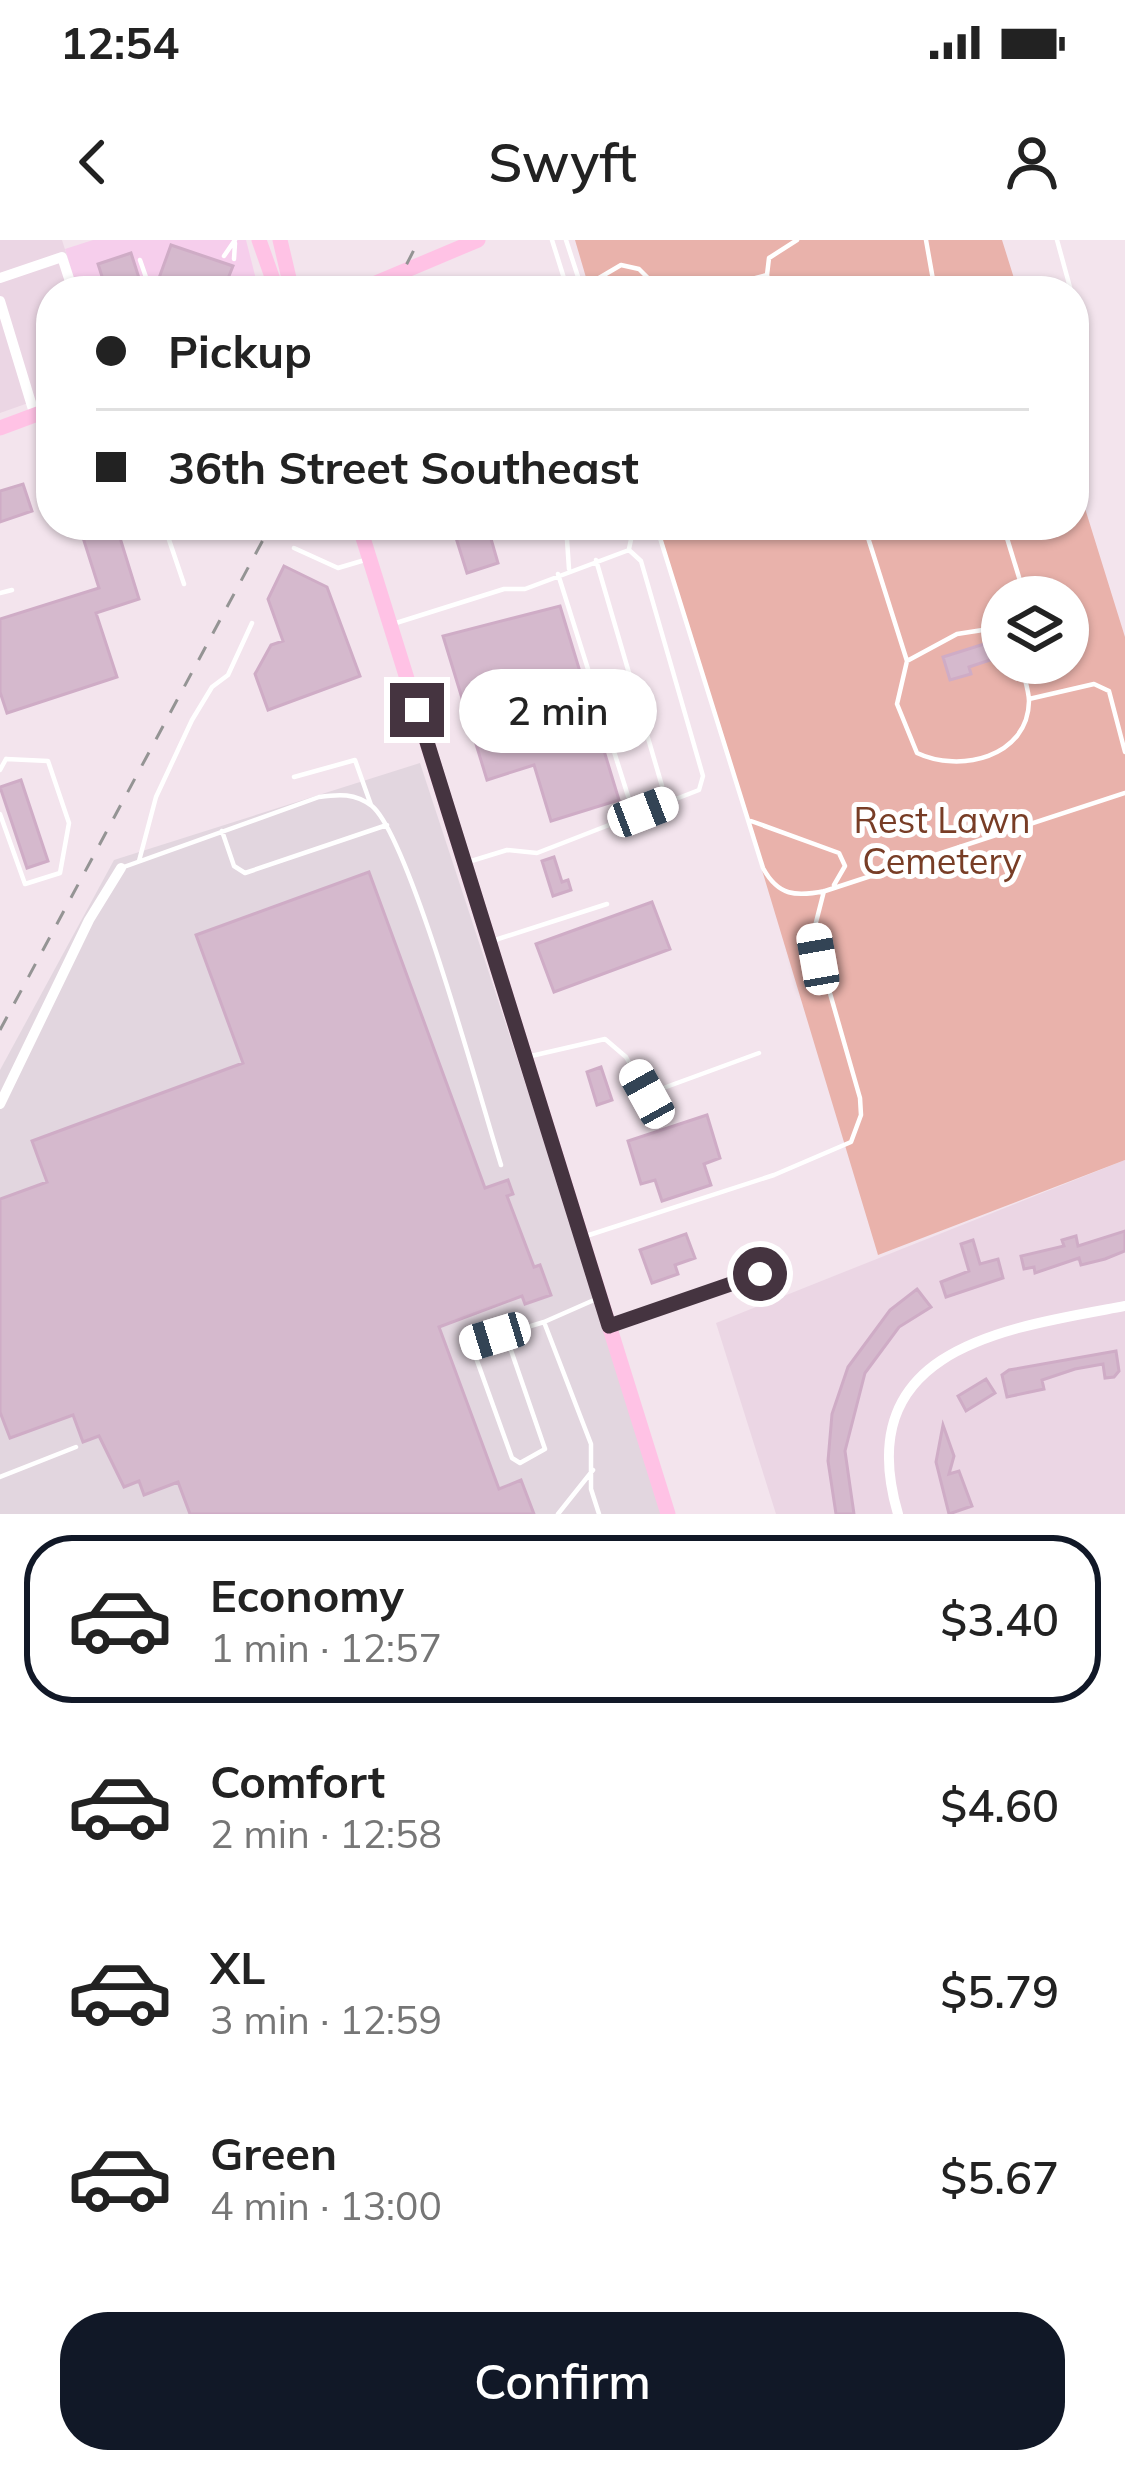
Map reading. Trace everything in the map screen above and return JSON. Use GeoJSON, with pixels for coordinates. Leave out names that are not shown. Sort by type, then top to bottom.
{"type":"FeatureCollection","features":[{"type":"Feature","properties":{"kind":"street"},"geometry":{"type":"LineString","coordinates":[[259,240],[272,276]]}},
{"type":"Feature","properties":{"kind":"street"},"geometry":{"type":"LineString","coordinates":[[280,240],[288,276]]}},
{"type":"Feature","properties":{"kind":"street"},"geometry":{"type":"LineString","coordinates":[[393,276],[478,240]]}},
{"type":"Feature","properties":{"kind":"street"},"geometry":{"type":"LineString","coordinates":[[0,278],[62,257],[68,276]]}},
{"type":"Feature","properties":{"kind":"street"},"geometry":{"type":"LineString","coordinates":[[0,301],[36,394]]}},
{"type":"Feature","properties":{"kind":"street"},"geometry":{"type":"LineString","coordinates":[[0,428],[36,415]]}},
{"type":"Feature","properties":{"kind":"street"},"geometry":{"type":"LineString","coordinates":[[364,540],[668,1514]]}},
{"type":"Feature","properties":{"kind":"street"},"geometry":{"type":"LineString","coordinates":[[0,1104],[89,920],[121,868]]}},
{"type":"Feature","properties":{"kind":"street"},"geometry":{"type":"LineString","coordinates":[[898,1514],[891,1442],[901,1410],[933,1364],[999,1329],[1125,1306]]}},
{"type":"Feature","properties":{"kind":"lane"},"geometry":{"type":"LineString","coordinates":[[552,240],[563,276]]}},
{"type":"Feature","properties":{"kind":"lane"},"geometry":{"type":"LineString","coordinates":[[566,240],[578,276]]}},
{"type":"Feature","properties":{"kind":"lane"},"geometry":{"type":"LineString","coordinates":[[763,276],[770,258],[796,240]]}},
{"type":"Feature","properties":{"kind":"lane"},"geometry":{"type":"LineString","coordinates":[[926,240],[932,276]]}},
{"type":"Feature","properties":{"kind":"lane"},"geometry":{"type":"LineString","coordinates":[[1057,240],[1068,276]]}},
{"type":"Feature","properties":{"kind":"lane"},"geometry":{"type":"LineString","coordinates":[[224,256],[235,241]]}},
{"type":"Feature","properties":{"kind":"lane"},"geometry":{"type":"LineString","coordinates":[[234,259],[235,241]]}},
{"type":"Feature","properties":{"kind":"lane"},"geometry":{"type":"LineString","coordinates":[[140,260],[146,276]]}},
{"type":"Feature","properties":{"kind":"lane"},"geometry":{"type":"LineString","coordinates":[[604,276],[621,265],[646,276]]}},
{"type":"Feature","properties":{"kind":"lane"},"geometry":{"type":"LineString","coordinates":[[169,540],[184,584]]}},
{"type":"Feature","properties":{"kind":"lane"},"geometry":{"type":"LineString","coordinates":[[567,540],[569,569]]}},
{"type":"Feature","properties":{"kind":"lane"},"geometry":{"type":"LineString","coordinates":[[629,550],[631,540]]}},
{"type":"Feature","properties":{"kind":"lane"},"geometry":{"type":"LineString","coordinates":[[661,540],[770,881],[800,896],[825,891],[1125,793]]}},
{"type":"Feature","properties":{"kind":"lane"},"geometry":{"type":"LineString","coordinates":[[869,540],[908,662],[897,704],[900,722],[916,753],[931,760],[970,762],[1010,746],[1024,724],[1030,699],[1026,684]]}},
{"type":"Feature","properties":{"kind":"lane"},"geometry":{"type":"LineString","coordinates":[[1008,540],[1019,576]]}},
{"type":"Feature","properties":{"kind":"lane"},"geometry":{"type":"LineString","coordinates":[[294,548],[338,568],[370,559]]}},
{"type":"Feature","properties":{"kind":"lane"},"geometry":{"type":"LineString","coordinates":[[391,624],[504,590],[525,590],[558,573],[629,550]]}},
{"type":"Feature","properties":{"kind":"lane"},"geometry":{"type":"LineString","coordinates":[[465,863],[507,850],[537,853],[699,790],[703,776],[641,561],[629,550]]}},
{"type":"Feature","properties":{"kind":"lane"},"geometry":{"type":"LineString","coordinates":[[596,560],[667,803]]}},
{"type":"Feature","properties":{"kind":"lane"},"geometry":{"type":"LineString","coordinates":[[558,573],[634,815]]}},
{"type":"Feature","properties":{"kind":"lane"},"geometry":{"type":"LineString","coordinates":[[0,593],[12,590]]}},
{"type":"Feature","properties":{"kind":"lane"},"geometry":{"type":"LineString","coordinates":[[140,861],[156,796],[192,719],[212,688],[228,675],[252,623]]}},
{"type":"Feature","properties":{"kind":"lane"},"geometry":{"type":"LineString","coordinates":[[908,662],[957,634],[981,630]]}},
{"type":"Feature","properties":{"kind":"lane"},"geometry":{"type":"LineString","coordinates":[[1030,699],[1094,683],[1109,691],[1125,752]]}},
{"type":"Feature","properties":{"kind":"lane"},"geometry":{"type":"LineString","coordinates":[[0,746],[6,759]]}},
{"type":"Feature","properties":{"kind":"lane"},"geometry":{"type":"LineString","coordinates":[[0,770],[6,759]]}},
{"type":"Feature","properties":{"kind":"lane"},"geometry":{"type":"LineString","coordinates":[[0,814],[25,884],[60,873],[69,823],[48,761],[6,759]]}},
{"type":"Feature","properties":{"kind":"lane"},"geometry":{"type":"LineString","coordinates":[[294,777],[355,760],[371,806],[402,856],[501,1165]]}},
{"type":"Feature","properties":{"kind":"lane"},"geometry":{"type":"LineString","coordinates":[[121,868],[319,796],[345,793],[371,806]]}},
{"type":"Feature","properties":{"kind":"lane"},"geometry":{"type":"LineString","coordinates":[[581,1238],[774,1174],[851,1142],[861,1115],[860,1098],[813,934],[825,891],[844,874],[839,853],[747,817]]}},
{"type":"Feature","properties":{"kind":"lane"},"geometry":{"type":"LineString","coordinates":[[222,831],[234,866],[245,873],[387,825]]}},
{"type":"Feature","properties":{"kind":"lane"},"geometry":{"type":"LineString","coordinates":[[490,942],[608,904]]}},
{"type":"Feature","properties":{"kind":"lane"},"geometry":{"type":"LineString","coordinates":[[526,1058],[605,1039],[626,1057],[647,1094],[759,1053]]}},
{"type":"Feature","properties":{"kind":"lane"},"geometry":{"type":"LineString","coordinates":[[609,1326],[760,1274]]}},
{"type":"Feature","properties":{"kind":"lane"},"geometry":{"type":"LineString","coordinates":[[505,1333],[545,1449],[520,1463],[512,1458],[471,1344],[505,1333],[544,1322],[600,1298]]}},
{"type":"Feature","properties":{"kind":"lane"},"geometry":{"type":"LineString","coordinates":[[544,1322],[591,1444],[591,1489],[599,1514]]}},
{"type":"Feature","properties":{"kind":"lane"},"geometry":{"type":"LineString","coordinates":[[0,1477],[76,1448]]}},
{"type":"Feature","properties":{"kind":"lane"},"geometry":{"type":"LineString","coordinates":[[558,1514],[593,1470]]}},
{"type":"Feature","properties":{"kind":"shaded area"},"geometry":{"type":"Polygon","coordinates":[[[0,240],[62,240],[73,276],[36,276],[36,400],[0,413],[0,240]]]}},
{"type":"Feature","properties":{"kind":"shaded area"},"geometry":{"type":"Polygon","coordinates":[[[93,240],[246,240],[255,276],[73,276],[65,249],[93,240]]]}},
{"type":"Feature","properties":{"kind":"shaded area"},"geometry":{"type":"Polygon","coordinates":[[[420,763],[667,1514],[0,1514],[0,1070],[114,860],[420,763]]]}},
{"type":"Feature","properties":{"kind":"shaded area"},"geometry":{"type":"Polygon","coordinates":[[[1125,1160],[1125,1514],[776,1514],[716,1323],[1125,1160]]]}},
{"type":"Feature","properties":{"kind":"green space"},"geometry":{"type":"Polygon","coordinates":[[[575,240],[1002,240],[1013,276],[586,276],[575,240]]]}},
{"type":"Feature","properties":{"kind":"green space","name":"Rest Lawn Cemetery"},"geometry":{"type":"Polygon","coordinates":[[[1089,521],[1125,637],[1125,1160],[878,1255],[663,540],[1089,540],[1089,521]]]}},
{"type":"Feature","properties":{"kind":"building"},"geometry":{"type":"Polygon","coordinates":[[[171,245],[233,266],[229,276],[160,276],[171,245]]]}},
{"type":"Feature","properties":{"kind":"building"},"geometry":{"type":"Polygon","coordinates":[[[131,253],[138,276],[102,276],[98,264],[131,253]]]}},
{"type":"Feature","properties":{"kind":"building"},"geometry":{"type":"Polygon","coordinates":[[[23,484],[32,511],[0,522],[0,491],[23,484]]]}},
{"type":"Feature","properties":{"kind":"building"},"geometry":{"type":"Polygon","coordinates":[[[84,540],[121,540],[139,599],[96,613],[117,677],[7,713],[0,692],[0,619],[99,588],[84,540]]]}},
{"type":"Feature","properties":{"kind":"building"},"geometry":{"type":"Polygon","coordinates":[[[457,540],[491,540],[498,563],[467,573],[457,540]]]}},
{"type":"Feature","properties":{"kind":"building"},"geometry":{"type":"Polygon","coordinates":[[[284,566],[327,587],[360,676],[268,710],[255,674],[271,645],[283,641],[268,599],[284,566]]]}},
{"type":"Feature","properties":{"kind":"building"},"geometry":{"type":"Polygon","coordinates":[[[560,606],[619,800],[551,821],[534,765],[487,780],[443,636],[560,606]]]}},
{"type":"Feature","properties":{"kind":"building"},"geometry":{"type":"Polygon","coordinates":[[[981,645],[981,663],[969,667],[971,674],[950,680],[943,657],[981,645]]]}},
{"type":"Feature","properties":{"kind":"building"},"geometry":{"type":"Polygon","coordinates":[[[21,780],[48,861],[27,868],[0,787],[21,780]]]}},
{"type":"Feature","properties":{"kind":"building"},"geometry":{"type":"Polygon","coordinates":[[[554,857],[562,882],[568,880],[571,890],[553,896],[542,861],[554,857]]]}},
{"type":"Feature","properties":{"kind":"building"},"geometry":{"type":"Polygon","coordinates":[[[369,872],[485,1188],[508,1180],[513,1194],[507,1196],[534,1267],[540,1265],[551,1295],[525,1304],[522,1296],[439,1327],[499,1489],[521,1480],[534,1514],[190,1514],[178,1482],[144,1495],[139,1481],[124,1487],[99,1436],[83,1442],[73,1415],[10,1438],[0,1412],[0,1199],[47,1182],[32,1141],[243,1063],[196,935],[369,872]]]}},
{"type":"Feature","properties":{"kind":"building"},"geometry":{"type":"Polygon","coordinates":[[[652,902],[670,949],[554,992],[536,944],[652,902]]]}},
{"type":"Feature","properties":{"kind":"building"},"geometry":{"type":"Polygon","coordinates":[[[601,1067],[612,1100],[597,1105],[587,1072],[601,1067]]]}},
{"type":"Feature","properties":{"kind":"building"},"geometry":{"type":"Polygon","coordinates":[[[707,1115],[720,1158],[704,1164],[711,1185],[662,1201],[655,1180],[641,1184],[628,1141],[707,1115]]]}},
{"type":"Feature","properties":{"kind":"building"},"geometry":{"type":"Polygon","coordinates":[[[1125,1231],[1125,1251],[1105,1259],[1081,1265],[1079,1258],[1035,1273],[1034,1267],[1024,1269],[1021,1256],[1064,1246],[1062,1240],[1076,1236],[1078,1246],[1125,1231]]]}},
{"type":"Feature","properties":{"kind":"building"},"geometry":{"type":"Polygon","coordinates":[[[686,1234],[695,1258],[675,1265],[678,1274],[652,1283],[640,1250],[686,1234]]]}},
{"type":"Feature","properties":{"kind":"building"},"geometry":{"type":"Polygon","coordinates":[[[973,1240],[980,1264],[998,1259],[1003,1278],[946,1297],[941,1282],[969,1271],[961,1244],[973,1240]]]}},
{"type":"Feature","properties":{"kind":"building"},"geometry":{"type":"Polygon","coordinates":[[[917,1289],[931,1307],[899,1327],[865,1373],[845,1451],[854,1514],[836,1514],[828,1461],[832,1414],[848,1367],[890,1310],[917,1289]]]}},
{"type":"Feature","properties":{"kind":"building"},"geometry":{"type":"Polygon","coordinates":[[[1116,1351],[1119,1371],[1114,1377],[1105,1378],[1103,1364],[1075,1369],[1042,1380],[1044,1389],[1007,1397],[1002,1375],[1009,1370],[1116,1351]]]}},
{"type":"Feature","properties":{"kind":"building"},"geometry":{"type":"Polygon","coordinates":[[[986,1379],[995,1393],[966,1411],[958,1396],[986,1379]]]}},
{"type":"Feature","properties":{"kind":"building"},"geometry":{"type":"Polygon","coordinates":[[[943,1425],[954,1456],[949,1474],[959,1471],[972,1506],[949,1514],[936,1462],[943,1425]]]}},
{"type":"Feature","properties":{"kind":"railway"},"geometry":{"type":"LineString","coordinates":[[401,276],[419,240]]}},
{"type":"Feature","properties":{"kind":"railway"},"geometry":{"type":"LineString","coordinates":[[0,1030],[263,540]]}},
{"type":"Feature","properties":{"kind":"route"},"geometry":{"type":"LineString","coordinates":[[417,710],[609,1326],[760,1274]]}}]}
